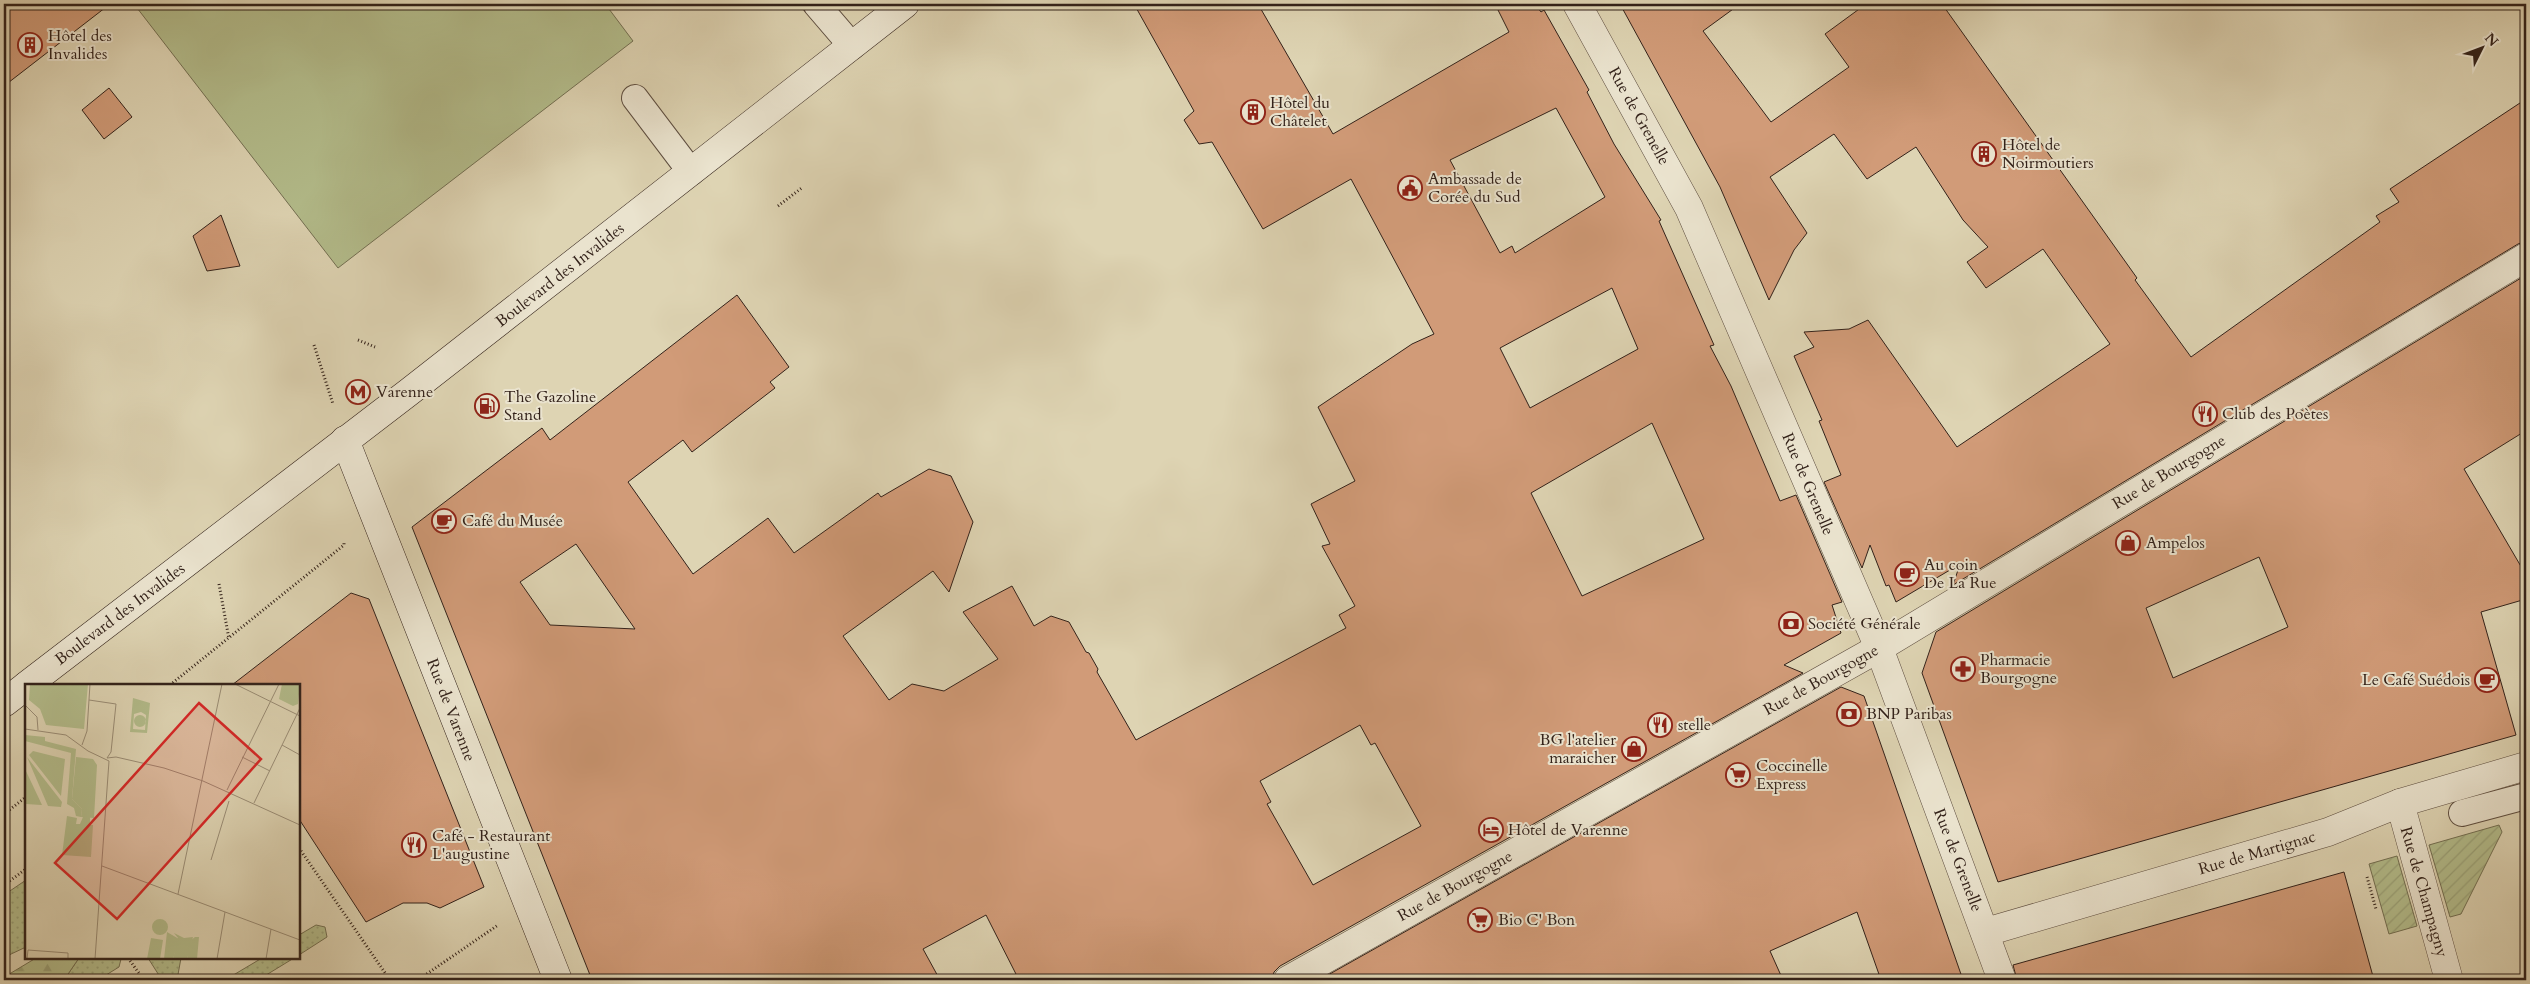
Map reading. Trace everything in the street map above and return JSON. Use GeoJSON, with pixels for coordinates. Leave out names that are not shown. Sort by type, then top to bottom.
{"type":"FeatureCollection","features":[{"type":"Feature","properties":{"kind":"street","name":"Boulevard des Invalides"},"geometry":{"type":"LineString","coordinates":[[30,684],[905,4]]}},
{"type":"Feature","properties":{"kind":"street","name":"Rue de Grenelle"},"geometry":{"type":"LineString","coordinates":[[1577,4],[1689,208],[1879,648],[1986,932],[2002,980]]}},
{"type":"Feature","properties":{"kind":"street","name":"Rue de Bourgogne"},"geometry":{"type":"LineString","coordinates":[[1288,980],[1879,648],[2526,257]]}},
{"type":"Feature","properties":{"kind":"street","name":"Rue de Varenne"},"geometry":{"type":"LineString","coordinates":[[345,440],[558,980]]}},
{"type":"Feature","properties":{"kind":"street","name":"Boulevard des Invalides"},"geometry":{"type":"LineString","coordinates":[[4,703],[25,687]]}},
{"type":"Feature","properties":{"kind":"street","name":"Rue de Martignac"},"geometry":{"type":"LineString","coordinates":[[1986,932],[2328,832],[2400,803],[2526,766]]}},
{"type":"Feature","properties":{"kind":"street","name":"Rue de Champagny"},"geometry":{"type":"LineString","coordinates":[[2400,803],[2449,980]]}},
{"type":"Feature","properties":{"kind":"lane"},"geometry":{"type":"LineString","coordinates":[[816,4],[852,46]]}},
{"type":"Feature","properties":{"kind":"lane"},"geometry":{"type":"LineString","coordinates":[[635,98],[691,172]]}},
{"type":"Feature","properties":{"kind":"lane"},"geometry":{"type":"LineString","coordinates":[[2462,813],[2526,796]]}},
{"type":"Feature","properties":{"kind":"path"},"geometry":{"type":"LineString","coordinates":[[778,206],[803,187]]}},
{"type":"Feature","properties":{"kind":"path"},"geometry":{"type":"LineString","coordinates":[[358,340],[375,347]]}},
{"type":"Feature","properties":{"kind":"path"},"geometry":{"type":"LineString","coordinates":[[171,684],[229,640],[212,543]]}},
{"type":"Feature","properties":{"kind":"path"},"geometry":{"type":"LineString","coordinates":[[4,814],[25,798]]}},
{"type":"Feature","properties":{"kind":"path"},"geometry":{"type":"LineString","coordinates":[[300,849],[390,980]]}},
{"type":"Feature","properties":{"kind":"path"},"geometry":{"type":"LineString","coordinates":[[4,885],[25,870]]}},
{"type":"Feature","properties":{"kind":"path"},"geometry":{"type":"LineString","coordinates":[[2367,877],[2376,909]]}},
{"type":"Feature","properties":{"kind":"path"},"geometry":{"type":"LineString","coordinates":[[418,980],[504,921]]}},
{"type":"Feature","properties":{"kind":"path"},"geometry":{"type":"LineString","coordinates":[[129,959],[144,980]]}},
{"type":"Feature","properties":{"kind":"path"},"geometry":{"type":"LineString","coordinates":[[134,980],[141,976]]}},
{"type":"Feature","properties":{"kind":"green space"},"geometry":{"type":"Polygon","coordinates":[[[134,4],[608,4],[606,5],[633,41],[338,268],[134,4]]]}},
{"type":"Feature","properties":{"kind":"green space"},"geometry":{"type":"Polygon","coordinates":[[[2499,825],[2502,832],[2461,914],[2450,917],[2429,845],[2499,825]]]}},
{"type":"Feature","properties":{"kind":"green space"},"geometry":{"type":"Polygon","coordinates":[[[2397,856],[2417,926],[2389,934],[2369,864],[2397,856]]]}},
{"type":"Feature","properties":{"kind":"green space"},"geometry":{"type":"Polygon","coordinates":[[[25,881],[25,947],[9,955],[4,948],[4,895],[25,881]]]}},
{"type":"Feature","properties":{"kind":"green space"},"geometry":{"type":"Polygon","coordinates":[[[316,925],[325,927],[327,937],[300,954],[300,934],[316,925]]]}},
{"type":"Feature","properties":{"kind":"green space"},"geometry":{"type":"Polygon","coordinates":[[[34,959],[78,959],[64,980],[9,980],[6,976],[34,959]]]}},
{"type":"Feature","properties":{"kind":"green space"},"geometry":{"type":"Polygon","coordinates":[[[78,959],[121,959],[119,967],[98,980],[64,980],[78,959]]]}},
{"type":"Feature","properties":{"kind":"green space"},"geometry":{"type":"Polygon","coordinates":[[[149,959],[181,959],[177,980],[162,980],[149,959]]]}},
{"type":"Feature","properties":{"kind":"green space"},"geometry":{"type":"Polygon","coordinates":[[[260,959],[292,959],[258,980],[225,980],[260,959]]]}},
{"type":"Feature","properties":{"kind":"building","name":"Hôtel des Invalides"},"geometry":{"type":"Polygon","coordinates":[[[4,4],[110,4],[4,86],[4,4]]]}},
{"type":"Feature","properties":{"kind":"building"},"geometry":{"type":"Polygon","coordinates":[[[1134,4],[1258,4],[1333,134],[1509,32],[1495,4],[1535,4],[1541,12],[1544,10],[1589,90],[1587,92],[1614,144],[1661,220],[1659,221],[1714,345],[1710,346],[1731,386],[1780,501],[1796,495],[1842,602],[1832,605],[1841,633],[1784,665],[1803,673],[1280,966],[1274,972],[1272,980],[1019,980],[986,915],[923,949],[940,980],[592,980],[412,527],[542,428],[550,440],[737,295],[789,367],[770,382],[775,388],[692,452],[683,440],[628,482],[693,574],[768,518],[794,553],[878,493],[881,497],[929,469],[951,476],[973,522],[949,592],[933,571],[843,636],[889,700],[912,684],[944,691],[998,659],[963,612],[1012,586],[1034,626],[1051,616],[1069,622],[1086,652],[1089,653],[1098,669],[1097,672],[1136,740],[1346,628],[1339,615],[1355,606],[1322,546],[1330,544],[1311,504],[1355,481],[1318,407],[1412,344],[1434,334],[1351,179],[1263,229],[1212,142],[1199,144],[1184,120],[1194,111],[1134,4]],[[1556,108],[1450,160],[1500,253],[1512,246],[1515,253],[1605,197],[1556,108]],[[1612,288],[1500,348],[1530,408],[1638,349],[1612,288]],[[1652,423],[1531,493],[1582,596],[1704,539],[1652,423]],[[576,544],[520,582],[550,625],[635,629],[576,544]],[[1360,725],[1260,781],[1271,802],[1267,804],[1313,885],[1421,826],[1375,743],[1371,745],[1360,725]]]}},
{"type":"Feature","properties":{"kind":"building"},"geometry":{"type":"Polygon","coordinates":[[[1620,4],[1740,4],[1703,31],[1771,122],[1849,67],[1825,34],[1866,4],[1942,4],[2191,357],[2380,222],[2376,216],[2399,202],[2390,189],[2526,99],[2526,241],[2518,244],[1953,585],[1960,564],[1896,602],[1889,585],[1886,586],[1870,545],[1862,568],[1824,482],[1841,475],[1819,421],[1822,420],[1794,356],[1814,347],[1804,332],[1849,329],[1868,320],[1957,447],[2110,344],[2043,249],[1986,288],[1967,262],[1988,247],[1963,220],[1916,147],[1867,179],[1834,134],[1770,177],[1807,233],[1794,250],[1769,300],[1720,187],[1620,4]]]}},
{"type":"Feature","properties":{"kind":"building"},"geometry":{"type":"Polygon","coordinates":[[[109,88],[132,117],[104,139],[82,110],[109,88]]]}},
{"type":"Feature","properties":{"kind":"building"},"geometry":{"type":"Polygon","coordinates":[[[221,215],[240,266],[207,271],[193,236],[221,215]]]}},
{"type":"Feature","properties":{"kind":"building"},"geometry":{"type":"Polygon","coordinates":[[[2526,275],[2526,423],[2523,425],[2522,433],[2464,469],[2526,575],[2526,599],[2481,612],[2516,735],[1998,882],[1922,673],[1936,632],[2526,275]],[[2259,557],[2146,608],[2173,678],[2288,627],[2259,557]]]}},
{"type":"Feature","properties":{"kind":"building"},"geometry":{"type":"Polygon","coordinates":[[[351,593],[369,599],[484,887],[440,908],[427,903],[403,903],[366,922],[300,821],[300,684],[233,684],[351,593]]]}},
{"type":"Feature","properties":{"kind":"building"},"geometry":{"type":"Polygon","coordinates":[[[1841,687],[1864,696],[1963,980],[1881,980],[1857,912],[1770,951],[1783,980],[1319,980],[1841,687]]]}},
{"type":"Feature","properties":{"kind":"building"},"geometry":{"type":"Polygon","coordinates":[[[2344,872],[2374,980],[2017,980],[2013,965],[2344,872]]]}},
{"type":"Feature","properties":{"kind":"place","name":"Hôtel des Invalides"},"geometry":{"type":"Point","coordinates":[30,45]}},
{"type":"Feature","properties":{"kind":"place","name":"Hôtel du Châtelet"},"geometry":{"type":"Point","coordinates":[1253,112]}},
{"type":"Feature","properties":{"kind":"place","name":"Hôtel de Noirmoutiers"},"geometry":{"type":"Point","coordinates":[1984,154]}},
{"type":"Feature","properties":{"kind":"place","name":"Ambassade de Corée du Sud"},"geometry":{"type":"Point","coordinates":[1410,188]}},
{"type":"Feature","properties":{"kind":"place","name":"Varenne"},"geometry":{"type":"Point","coordinates":[358,392]}},
{"type":"Feature","properties":{"kind":"place","name":"The Gazoline Stand"},"geometry":{"type":"Point","coordinates":[487,406]}},
{"type":"Feature","properties":{"kind":"place","name":"Club des Poètes"},"geometry":{"type":"Point","coordinates":[2205,414]}},
{"type":"Feature","properties":{"kind":"place","name":"Café du Musée"},"geometry":{"type":"Point","coordinates":[444,521]}},
{"type":"Feature","properties":{"kind":"place","name":"Ampelos"},"geometry":{"type":"Point","coordinates":[2128,543]}},
{"type":"Feature","properties":{"kind":"place","name":"Au coin De La Rue"},"geometry":{"type":"Point","coordinates":[1907,574]}},
{"type":"Feature","properties":{"kind":"place","name":"Société Générale"},"geometry":{"type":"Point","coordinates":[1791,624]}},
{"type":"Feature","properties":{"kind":"place","name":"Pharmacie Bourgogne"},"geometry":{"type":"Point","coordinates":[1963,669]}},
{"type":"Feature","properties":{"kind":"place","name":"Le Café Suédois"},"geometry":{"type":"Point","coordinates":[2487,680]}},
{"type":"Feature","properties":{"kind":"place","name":"BNP Paribas"},"geometry":{"type":"Point","coordinates":[1849,714]}},
{"type":"Feature","properties":{"kind":"place","name":"stelle"},"geometry":{"type":"Point","coordinates":[1660,725]}},
{"type":"Feature","properties":{"kind":"place","name":"BG l'atelier maraicher"},"geometry":{"type":"Point","coordinates":[1634,749]}},
{"type":"Feature","properties":{"kind":"place","name":"Coccinelle Express"},"geometry":{"type":"Point","coordinates":[1738,775]}},
{"type":"Feature","properties":{"kind":"place","name":"Hôtel de Varenne"},"geometry":{"type":"Point","coordinates":[1491,830]}},
{"type":"Feature","properties":{"kind":"place","name":"Café - Restaurant L'augustine"},"geometry":{"type":"Point","coordinates":[414,845]}},
{"type":"Feature","properties":{"kind":"place","name":"Bio C' Bon"},"geometry":{"type":"Point","coordinates":[1480,920]}}]}
